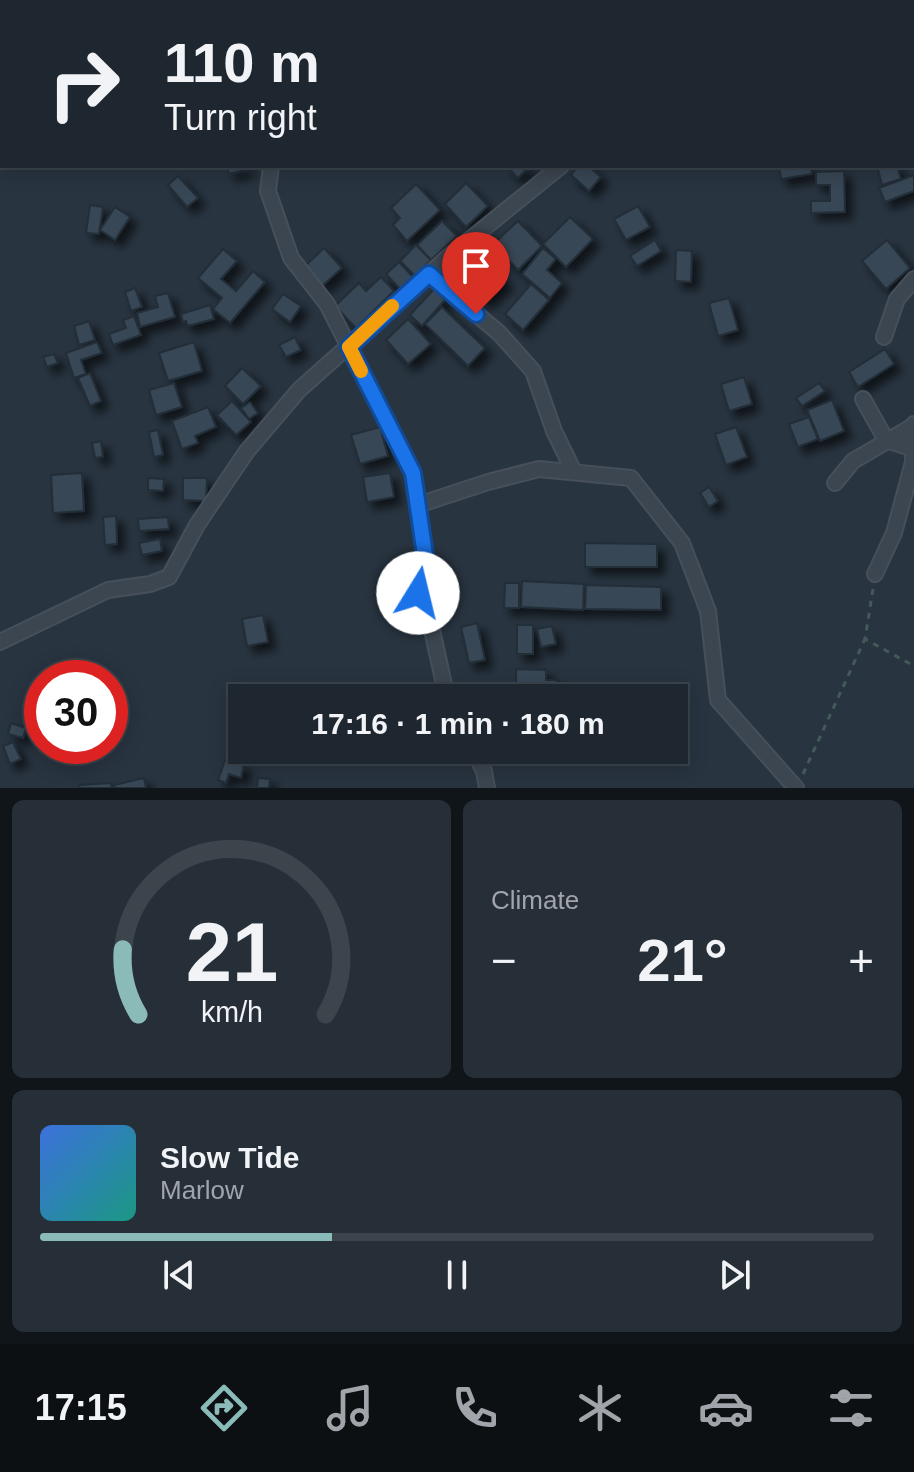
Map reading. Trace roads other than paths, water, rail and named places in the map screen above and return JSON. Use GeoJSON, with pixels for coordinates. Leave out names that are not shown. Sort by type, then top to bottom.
{"type":"FeatureCollection","features":[{"type":"Feature","properties":{"kind":"street"},"geometry":{"type":"LineString","coordinates":[[271,168],[268,191],[291,258],[327,304],[413,473],[425,555],[418,593],[432,630],[444,684]]}},
{"type":"Feature","properties":{"kind":"street"},"geometry":{"type":"LineString","coordinates":[[0,642],[108,590],[150,584],[169,577],[197,525],[247,451],[299,390],[429,274],[559,168]]}},
{"type":"Feature","properties":{"kind":"street"},"geometry":{"type":"LineString","coordinates":[[429,274],[499,333],[533,371],[554,431],[574,472]]}},
{"type":"Feature","properties":{"kind":"street"},"geometry":{"type":"LineString","coordinates":[[884,337],[897,299],[914,279]]}},
{"type":"Feature","properties":{"kind":"street"},"geometry":{"type":"LineString","coordinates":[[863,399],[886,440],[914,449]]}},
{"type":"Feature","properties":{"kind":"street"},"geometry":{"type":"LineString","coordinates":[[835,483],[853,461],[914,425],[913,462],[894,533],[875,574]]}},
{"type":"Feature","properties":{"kind":"street"},"geometry":{"type":"LineString","coordinates":[[418,505],[539,469],[631,478],[682,543],[708,611],[718,700],[796,788]]}},
{"type":"Feature","properties":{"kind":"street"},"geometry":{"type":"LineString","coordinates":[[480,764],[487,788]]}}]}
